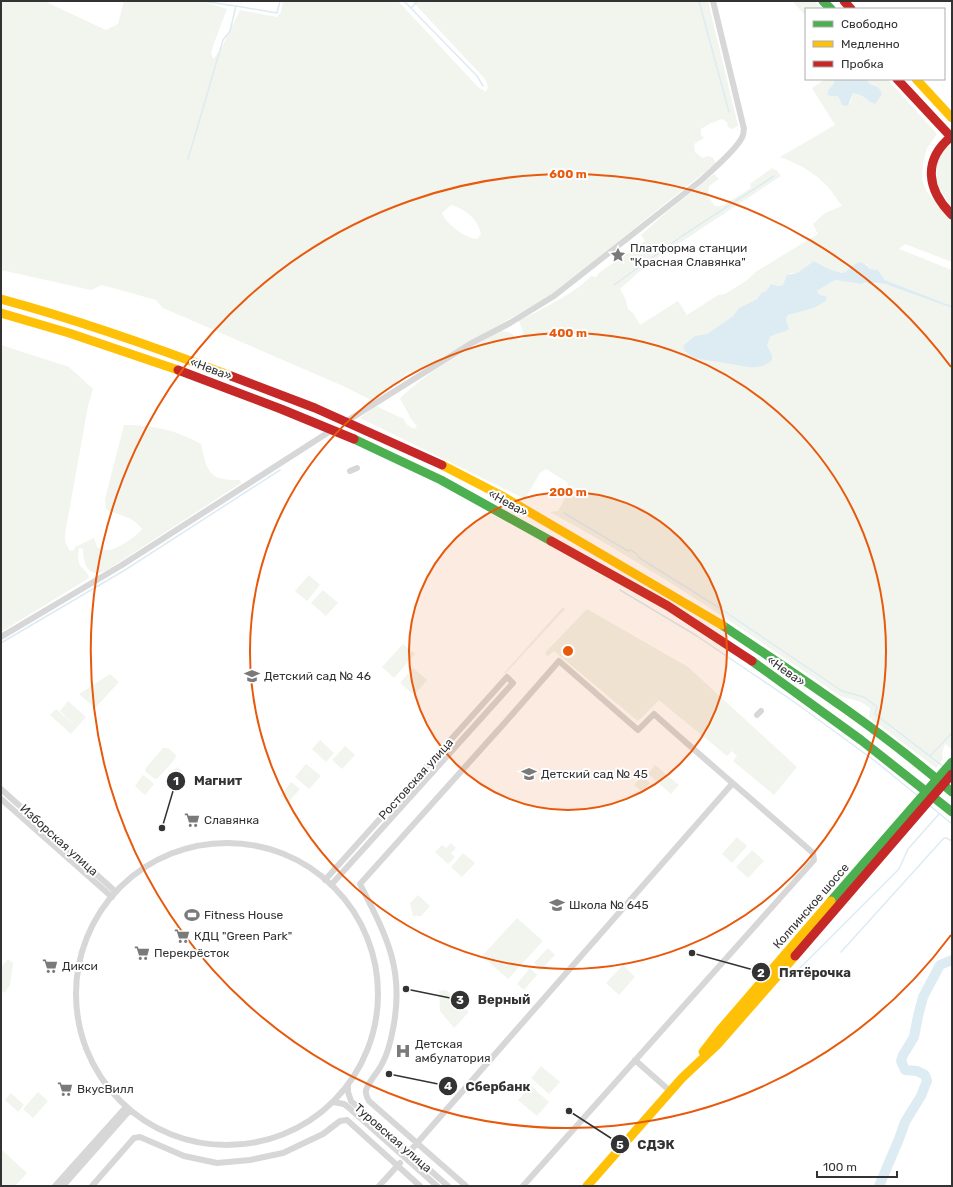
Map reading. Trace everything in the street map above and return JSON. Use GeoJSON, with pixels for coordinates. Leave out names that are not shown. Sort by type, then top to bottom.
{"type":"FeatureCollection","features":[{"type":"Feature","properties":{"kind":"main road"},"geometry":{"type":"LineString","coordinates":[[898,80],[952,137],[945,141],[937,151],[931,169],[933,188],[942,205],[952,215]]}},
{"type":"Feature","properties":{"kind":"main road"},"geometry":{"type":"LineString","coordinates":[[917,80],[952,118]]}},
{"type":"Feature","properties":{"kind":"main road","name":"«Нева»"},"geometry":{"type":"LineString","coordinates":[[1,299],[56,314],[171,353],[315,408],[431,459],[502,496],[708,616],[775,660],[840,706],[922,766],[952,792]]}},
{"type":"Feature","properties":{"kind":"main road","name":"«Нева»"},"geometry":{"type":"LineString","coordinates":[[1,313],[53,327],[206,379],[302,417],[424,471],[632,586],[701,627],[767,671],[833,718],[952,812]]}},
{"type":"Feature","properties":{"kind":"main road","name":"Колпинское шоссе"},"geometry":{"type":"LineString","coordinates":[[587,1186],[670,1091],[742,1018],[952,762]]}},
{"type":"Feature","properties":{"kind":"main road","name":"Колпинское шоссе"},"geometry":{"type":"LineString","coordinates":[[888,841],[952,774]]}},
{"type":"Feature","properties":{"kind":"street"},"geometry":{"type":"LineString","coordinates":[[1,637],[122,565],[406,383],[554,296],[662,212],[709,173],[736,145],[743,136],[744,129],[713,1]]}},
{"type":"Feature","properties":{"kind":"street"},"geometry":{"type":"LineString","coordinates":[[350,471],[356,468]]}},
{"type":"Feature","properties":{"kind":"street"},"geometry":{"type":"LineString","coordinates":[[466,1186],[369,1101],[366,1095],[366,1090],[385,1057],[393,1030],[397,1006],[396,976],[388,944],[360,884],[559,661],[638,730],[654,714],[732,784],[813,853],[814,860],[523,1186]]}},
{"type":"Feature","properties":{"kind":"street","name":"Ростовская улица"},"geometry":{"type":"LineString","coordinates":[[325,880],[507,677],[513,683],[331,885]]}},
{"type":"Feature","properties":{"kind":"street"},"geometry":{"type":"LineString","coordinates":[[411,1150],[732,784]]}},
{"type":"Feature","properties":{"kind":"street","name":"Изборская улица"},"geometry":{"type":"LineString","coordinates":[[1,789],[116,892]]}},
{"type":"Feature","properties":{"kind":"street","name":"Изборская улица"},"geometry":{"type":"LineString","coordinates":[[1,799],[112,897]]}},
{"type":"Feature","properties":{"kind":"street"},"geometry":{"type":"LineString","coordinates":[[216,844],[254,846],[273,851],[305,866],[331,885],[360,922],[372,952],[377,979],[378,1001],[373,1034],[363,1061],[348,1085],[333,1102],[312,1120],[294,1130],[276,1137],[238,1145],[205,1144],[180,1138],[162,1131],[128,1108],[105,1082],[91,1060],[84,1042],[76,1005],[78,970],[85,944],[96,919],[116,892],[130,879],[161,858],[185,850],[216,844]]}},
{"type":"Feature","properties":{"kind":"street"},"geometry":{"type":"LineString","coordinates":[[635,1060],[670,1091]]}},
{"type":"Feature","properties":{"kind":"street","name":"Туровская улица"},"geometry":{"type":"LineString","coordinates":[[348,1085],[348,1092],[351,1100],[448,1186]]}},
{"type":"Feature","properties":{"kind":"street","name":"Туровская улица"},"geometry":{"type":"LineString","coordinates":[[333,1102],[344,1104],[348,1107],[437,1186]]}},
{"type":"Feature","properties":{"kind":"street"},"geometry":{"type":"LineString","coordinates":[[55,1186],[128,1108]]}},
{"type":"Feature","properties":{"kind":"street"},"geometry":{"type":"LineString","coordinates":[[63,1186],[128,1108]]}},
{"type":"Feature","properties":{"kind":"street"},"geometry":{"type":"LineString","coordinates":[[92,1186],[134,1138],[140,1137],[184,1156],[217,1163],[243,1161],[284,1152],[323,1134],[340,1121],[347,1120],[398,1164],[420,1186]]}},
{"type":"Feature","properties":{"kind":"street"},"geometry":{"type":"LineString","coordinates":[[379,1186],[398,1164]]}},
{"type":"Feature","properties":{"kind":"shaded area"},"geometry":{"type":"Polygon","coordinates":[[[1,1],[44,1],[106,30],[118,24],[124,1],[196,1],[208,3],[227,9],[211,53],[213,59],[220,51],[240,10],[277,17],[281,12],[283,1],[398,1],[478,87],[486,92],[488,87],[485,79],[412,1],[708,1],[738,126],[732,129],[728,127],[727,122],[722,119],[701,129],[701,135],[704,138],[694,144],[695,152],[702,158],[708,156],[713,158],[716,163],[551,295],[415,373],[408,372],[373,401],[343,386],[163,308],[156,300],[102,285],[91,290],[1,270],[1,1]],[[451,205],[442,213],[447,221],[451,226],[467,236],[477,239],[481,234],[474,219],[466,212],[451,205]]]}},
{"type":"Feature","properties":{"kind":"shaded area"},"geometry":{"type":"Polygon","coordinates":[[[792,1],[814,1],[820,8],[805,8],[805,15],[792,1]]]}},
{"type":"Feature","properties":{"kind":"shaded area"},"geometry":{"type":"Polygon","coordinates":[[[824,80],[834,80],[834,83],[829,89],[831,96],[839,96],[840,102],[850,104],[853,93],[867,100],[876,85],[870,84],[867,80],[888,80],[937,134],[927,148],[923,163],[922,180],[927,192],[952,218],[952,262],[905,244],[899,249],[952,270],[952,306],[885,280],[878,270],[870,269],[866,264],[856,263],[844,273],[833,270],[814,261],[797,273],[790,273],[783,285],[778,286],[771,284],[757,299],[739,308],[733,316],[707,334],[695,336],[722,362],[756,367],[772,360],[767,347],[767,341],[775,334],[788,329],[786,319],[788,315],[814,308],[826,301],[827,297],[819,294],[817,291],[835,280],[861,284],[885,284],[952,308],[952,749],[945,744],[942,753],[943,759],[936,768],[869,717],[870,708],[861,702],[840,696],[698,600],[588,533],[550,512],[558,511],[570,490],[567,482],[546,469],[540,473],[525,499],[360,418],[376,406],[404,419],[406,424],[414,429],[417,426],[411,419],[400,398],[411,388],[435,370],[501,331],[509,332],[519,340],[525,338],[519,321],[567,295],[591,276],[596,277],[600,272],[645,241],[641,235],[714,174],[719,179],[709,186],[708,196],[715,206],[722,206],[751,188],[750,184],[772,168],[781,176],[648,264],[620,289],[625,298],[628,309],[634,314],[640,325],[678,301],[687,315],[718,295],[725,294],[746,281],[757,271],[818,234],[813,224],[825,213],[842,206],[828,188],[813,174],[803,167],[780,157],[835,125],[812,88],[824,80]]]}},
{"type":"Feature","properties":{"kind":"shaded area"},"geometry":{"type":"Polygon","coordinates":[[[834,80],[867,80],[870,84],[878,87],[882,94],[875,104],[853,93],[848,106],[842,105],[838,96],[827,95],[829,89],[834,83],[834,80]]]}},
{"type":"Feature","properties":{"kind":"shaded area"},"geometry":{"type":"Polygon","coordinates":[[[947,143],[952,148],[952,208],[937,186],[936,163],[947,143]]]}},
{"type":"Feature","properties":{"kind":"shaded area"},"geometry":{"type":"Polygon","coordinates":[[[814,261],[832,270],[844,273],[857,263],[863,263],[870,269],[878,270],[885,280],[952,306],[952,308],[885,284],[874,283],[870,285],[866,283],[861,284],[835,280],[817,291],[819,294],[827,297],[826,301],[814,308],[788,315],[786,319],[789,329],[770,337],[767,345],[772,356],[772,360],[764,365],[749,367],[694,358],[685,351],[683,346],[695,336],[707,334],[733,316],[739,308],[757,299],[771,284],[778,286],[783,285],[787,275],[797,273],[814,261]]]}},
{"type":"Feature","properties":{"kind":"shaded area"},"geometry":{"type":"Polygon","coordinates":[[[1,345],[69,367],[93,389],[88,406],[65,534],[65,542],[70,551],[94,538],[97,547],[110,550],[126,542],[142,529],[135,521],[106,509],[105,499],[124,425],[164,429],[192,439],[201,444],[205,462],[211,473],[222,479],[240,480],[241,483],[107,570],[97,573],[87,568],[84,560],[83,549],[79,548],[79,564],[87,572],[89,578],[1,632],[1,345]]]}},
{"type":"Feature","properties":{"kind":"shaded area"},"geometry":{"type":"Polygon","coordinates":[[[309,575],[320,585],[307,601],[295,591],[309,575]]]}},
{"type":"Feature","properties":{"kind":"shaded area"},"geometry":{"type":"Polygon","coordinates":[[[323,590],[338,603],[326,616],[311,603],[323,590]]]}},
{"type":"Feature","properties":{"kind":"shaded area"},"geometry":{"type":"Polygon","coordinates":[[[563,607],[565,609],[506,673],[504,673],[563,607]]]}},
{"type":"Feature","properties":{"kind":"shaded area"},"geometry":{"type":"Polygon","coordinates":[[[587,609],[688,667],[797,767],[774,795],[733,761],[737,756],[732,751],[727,756],[659,700],[638,721],[554,651],[548,656],[545,653],[587,609]]]}},
{"type":"Feature","properties":{"kind":"shaded area"},"geometry":{"type":"Polygon","coordinates":[[[403,644],[415,654],[394,678],[382,667],[403,644]]]}},
{"type":"Feature","properties":{"kind":"shaded area"},"geometry":{"type":"Polygon","coordinates":[[[413,668],[427,680],[414,695],[400,683],[413,668]]]}},
{"type":"Feature","properties":{"kind":"shaded area"},"geometry":{"type":"Polygon","coordinates":[[[110,674],[119,682],[95,708],[79,694],[110,674]]]}},
{"type":"Feature","properties":{"kind":"shaded area"},"geometry":{"type":"Polygon","coordinates":[[[68,701],[86,717],[77,727],[60,711],[68,701]]]}},
{"type":"Feature","properties":{"kind":"shaded area"},"geometry":{"type":"Polygon","coordinates":[[[56,709],[77,727],[71,734],[50,715],[56,709]]]}},
{"type":"Feature","properties":{"kind":"shaded area"},"geometry":{"type":"Polygon","coordinates":[[[320,740],[334,753],[326,762],[312,749],[320,740]]]}},
{"type":"Feature","properties":{"kind":"shaded area"},"geometry":{"type":"Polygon","coordinates":[[[345,746],[355,755],[342,769],[332,760],[345,746]]]}},
{"type":"Feature","properties":{"kind":"shaded area"},"geometry":{"type":"Polygon","coordinates":[[[163,748],[168,748],[176,755],[175,759],[158,778],[155,779],[146,772],[145,769],[163,748]]]}},
{"type":"Feature","properties":{"kind":"shaded area"},"geometry":{"type":"Polygon","coordinates":[[[306,764],[321,776],[309,789],[295,777],[306,764]]]}},
{"type":"Feature","properties":{"kind":"shaded area"},"geometry":{"type":"Polygon","coordinates":[[[655,765],[679,785],[671,794],[648,774],[655,765]]]}},
{"type":"Feature","properties":{"kind":"shaded area"},"geometry":{"type":"Polygon","coordinates":[[[177,767],[183,772],[174,782],[168,777],[177,767]]]}},
{"type":"Feature","properties":{"kind":"shaded area"},"geometry":{"type":"Polygon","coordinates":[[[143,775],[154,784],[145,795],[135,786],[143,775]]]}},
{"type":"Feature","properties":{"kind":"shaded area"},"geometry":{"type":"Polygon","coordinates":[[[642,776],[650,783],[642,792],[634,785],[642,776]]]}},
{"type":"Feature","properties":{"kind":"shaded area"},"geometry":{"type":"Polygon","coordinates":[[[291,782],[300,789],[288,803],[280,796],[291,782]]]}},
{"type":"Feature","properties":{"kind":"shaded area"},"geometry":{"type":"Polygon","coordinates":[[[737,837],[747,846],[732,863],[722,854],[737,837]]]}},
{"type":"Feature","properties":{"kind":"shaded area"},"geometry":{"type":"Polygon","coordinates":[[[451,843],[456,848],[451,853],[455,857],[448,864],[435,852],[442,845],[446,848],[451,843]]]}},
{"type":"Feature","properties":{"kind":"shaded area"},"geometry":{"type":"Polygon","coordinates":[[[752,850],[764,861],[748,878],[736,867],[752,850]]]}},
{"type":"Feature","properties":{"kind":"shaded area"},"geometry":{"type":"Polygon","coordinates":[[[463,853],[475,863],[462,877],[451,867],[463,853]]]}},
{"type":"Feature","properties":{"kind":"shaded area"},"geometry":{"type":"Polygon","coordinates":[[[418,895],[430,906],[421,916],[413,916],[410,903],[418,895]]]}},
{"type":"Feature","properties":{"kind":"shaded area"},"geometry":{"type":"Polygon","coordinates":[[[517,918],[543,941],[508,979],[482,956],[517,918]]]}},
{"type":"Feature","properties":{"kind":"shaded area"},"geometry":{"type":"Polygon","coordinates":[[[548,948],[555,955],[541,970],[534,963],[548,948]]]}},
{"type":"Feature","properties":{"kind":"shaded area"},"geometry":{"type":"Polygon","coordinates":[[[8,959],[13,963],[10,985],[4,993],[1,990],[1,967],[8,959]]]}},
{"type":"Feature","properties":{"kind":"shaded area"},"geometry":{"type":"Polygon","coordinates":[[[623,965],[635,977],[619,995],[606,983],[623,965]]]}},
{"type":"Feature","properties":{"kind":"shaded area"},"geometry":{"type":"Polygon","coordinates":[[[530,968],[537,975],[524,990],[517,984],[530,968]]]}},
{"type":"Feature","properties":{"kind":"shaded area"},"geometry":{"type":"Polygon","coordinates":[[[446,990],[469,1012],[454,1028],[440,1011],[439,991],[446,990]]]}},
{"type":"Feature","properties":{"kind":"shaded area"},"geometry":{"type":"Polygon","coordinates":[[[541,1066],[560,1082],[549,1094],[531,1078],[541,1066]]]}},
{"type":"Feature","properties":{"kind":"shaded area"},"geometry":{"type":"Polygon","coordinates":[[[531,1086],[549,1102],[537,1116],[518,1100],[531,1086]]]}},
{"type":"Feature","properties":{"kind":"shaded area"},"geometry":{"type":"Polygon","coordinates":[[[38,1092],[48,1101],[33,1118],[23,1109],[38,1092]]]}},
{"type":"Feature","properties":{"kind":"shaded area"},"geometry":{"type":"Polygon","coordinates":[[[11,1093],[24,1105],[18,1112],[5,1100],[11,1093]]]}},
{"type":"Feature","properties":{"kind":"shaded area"},"geometry":{"type":"Polygon","coordinates":[[[1,1149],[27,1173],[15,1186],[1,1186],[1,1149]]]}},
{"type":"Feature","properties":{"kind":"waterway"},"geometry":{"type":"LineString","coordinates":[[202,1],[235,6]]}},
{"type":"Feature","properties":{"kind":"waterway"},"geometry":{"type":"LineString","coordinates":[[188,159],[223,40],[230,31],[236,6],[277,13],[280,1]]}},
{"type":"Feature","properties":{"kind":"waterway"},"geometry":{"type":"LineString","coordinates":[[404,1],[477,76],[483,86]]}},
{"type":"Feature","properties":{"kind":"waterway"},"geometry":{"type":"LineString","coordinates":[[411,8],[418,1]]}},
{"type":"Feature","properties":{"kind":"waterway"},"geometry":{"type":"LineString","coordinates":[[699,1],[729,112]]}},
{"type":"Feature","properties":{"kind":"waterway"},"geometry":{"type":"LineString","coordinates":[[614,285],[682,236],[774,176]]}},
{"type":"Feature","properties":{"kind":"waterway"},"geometry":{"type":"LineString","coordinates":[[1,643],[125,570],[280,470]]}},
{"type":"Feature","properties":{"kind":"waterway"},"geometry":{"type":"LineString","coordinates":[[564,513],[628,551],[631,550],[637,554],[638,557],[721,609],[842,691],[864,697],[877,707],[875,714],[944,767]]}},
{"type":"Feature","properties":{"kind":"waterway"},"geometry":{"type":"LineString","coordinates":[[620,590],[697,636],[793,701],[875,761],[918,796]]}},
{"type":"Feature","properties":{"kind":"waterway"},"geometry":{"type":"LineString","coordinates":[[930,756],[952,733]]}},
{"type":"Feature","properties":{"kind":"waterway"},"geometry":{"type":"LineString","coordinates":[[930,806],[952,824]]}},
{"type":"Feature","properties":{"kind":"waterway"},"geometry":{"type":"LineString","coordinates":[[792,976],[899,869],[908,849],[939,814]]}},
{"type":"Feature","properties":{"kind":"waterway"},"geometry":{"type":"LineString","coordinates":[[841,952],[944,838],[952,841]]}},
{"type":"Feature","properties":{"kind":"waterway","name":"Славянка"},"geometry":{"type":"LineString","coordinates":[[879,1186],[905,1122],[921,1096],[927,1081],[925,1075],[917,1071],[905,1070],[901,1061],[914,1037],[923,997],[940,965],[952,960]]}},
{"type":"Feature","properties":{"kind":"traffic: fast"},"geometry":{"type":"LineString","coordinates":[[823,1],[830,8]]}},
{"type":"Feature","properties":{"kind":"traffic: fast"},"geometry":{"type":"LineString","coordinates":[[354,439],[441,480],[551,541]]}},
{"type":"Feature","properties":{"kind":"traffic: fast"},"geometry":{"type":"LineString","coordinates":[[722,625],[811,685],[898,747],[952,792]]}},
{"type":"Feature","properties":{"kind":"traffic: fast"},"geometry":{"type":"LineString","coordinates":[[752,661],[861,740],[952,812]]}},
{"type":"Feature","properties":{"kind":"traffic: fast"},"geometry":{"type":"LineString","coordinates":[[831,901],[952,762]]}},
{"type":"Feature","properties":{"kind":"traffic: slow"},"geometry":{"type":"LineString","coordinates":[[917,80],[952,118]]}},
{"type":"Feature","properties":{"kind":"traffic: slow"},"geometry":{"type":"LineString","coordinates":[[1,299],[117,334],[231,376]]}},
{"type":"Feature","properties":{"kind":"traffic: slow"},"geometry":{"type":"LineString","coordinates":[[1,313],[69,333],[178,370]]}},
{"type":"Feature","properties":{"kind":"traffic: slow"},"geometry":{"type":"LineString","coordinates":[[442,465],[502,496],[722,625]]}},
{"type":"Feature","properties":{"kind":"traffic: slow"},"geometry":{"type":"LineString","coordinates":[[703,1052],[720,1030],[831,901]]}},
{"type":"Feature","properties":{"kind":"traffic: slow"},"geometry":{"type":"LineString","coordinates":[[587,1186],[682,1078],[717,1045],[795,956]]}},
{"type":"Feature","properties":{"kind":"traffic: jam"},"geometry":{"type":"LineString","coordinates":[[844,1],[850,8]]}},
{"type":"Feature","properties":{"kind":"traffic: jam"},"geometry":{"type":"LineString","coordinates":[[898,80],[952,138]]}},
{"type":"Feature","properties":{"kind":"traffic: jam"},"geometry":{"type":"LineString","coordinates":[[952,136],[942,145],[936,155],[932,165],[931,175],[937,195],[952,215]]}},
{"type":"Feature","properties":{"kind":"traffic: jam"},"geometry":{"type":"LineString","coordinates":[[178,370],[281,409],[354,439]]}},
{"type":"Feature","properties":{"kind":"traffic: jam"},"geometry":{"type":"LineString","coordinates":[[231,376],[315,408],[442,465]]}},
{"type":"Feature","properties":{"kind":"traffic: jam"},"geometry":{"type":"LineString","coordinates":[[551,541],[668,606],[752,661]]}},
{"type":"Feature","properties":{"kind":"traffic: jam"},"geometry":{"type":"LineString","coordinates":[[795,956],[952,774]]}},
{"type":"Feature","properties":{"kind":"place","name":"Платформа станции \"Красная Славянка\""},"geometry":{"type":"Point","coordinates":[618,255]}},
{"type":"Feature","properties":{"kind":"place","name":"Детский сад № 46"},"geometry":{"type":"Point","coordinates":[252,676]}},
{"type":"Feature","properties":{"kind":"place","name":"Детский сад № 45"},"geometry":{"type":"Point","coordinates":[529,774]}},
{"type":"Feature","properties":{"kind":"place","name":"Славянка"},"geometry":{"type":"Point","coordinates":[192,820]}},
{"type":"Feature","properties":{"kind":"place","name":"Магнит"},"geometry":{"type":"Point","coordinates":[162,828]}},
{"type":"Feature","properties":{"kind":"place","name":"Школа № 645"},"geometry":{"type":"Point","coordinates":[557,905]}},
{"type":"Feature","properties":{"kind":"place","name":"Fitness House"},"geometry":{"type":"Point","coordinates":[192,915]}},
{"type":"Feature","properties":{"kind":"place","name":"КДЦ \"Green Park\""},"geometry":{"type":"Point","coordinates":[182,936]}},
{"type":"Feature","properties":{"kind":"place","name":"Перекрёсток"},"geometry":{"type":"Point","coordinates":[142,953]}},
{"type":"Feature","properties":{"kind":"place","name":"Пятёрочка"},"geometry":{"type":"Point","coordinates":[692,953]}},
{"type":"Feature","properties":{"kind":"place","name":"Дикси"},"geometry":{"type":"Point","coordinates":[50,966]}},
{"type":"Feature","properties":{"kind":"place","name":"Верный"},"geometry":{"type":"Point","coordinates":[406,989]}},
{"type":"Feature","properties":{"kind":"place","name":"Детская амбулатория"},"geometry":{"type":"Point","coordinates":[403,1051]}},
{"type":"Feature","properties":{"kind":"place","name":"Сбербанк"},"geometry":{"type":"Point","coordinates":[389,1074]}},
{"type":"Feature","properties":{"kind":"place","name":"ВкусВилл"},"geometry":{"type":"Point","coordinates":[65,1089]}},
{"type":"Feature","properties":{"kind":"place","name":"СДЭК"},"geometry":{"type":"Point","coordinates":[569,1111]}}]}
